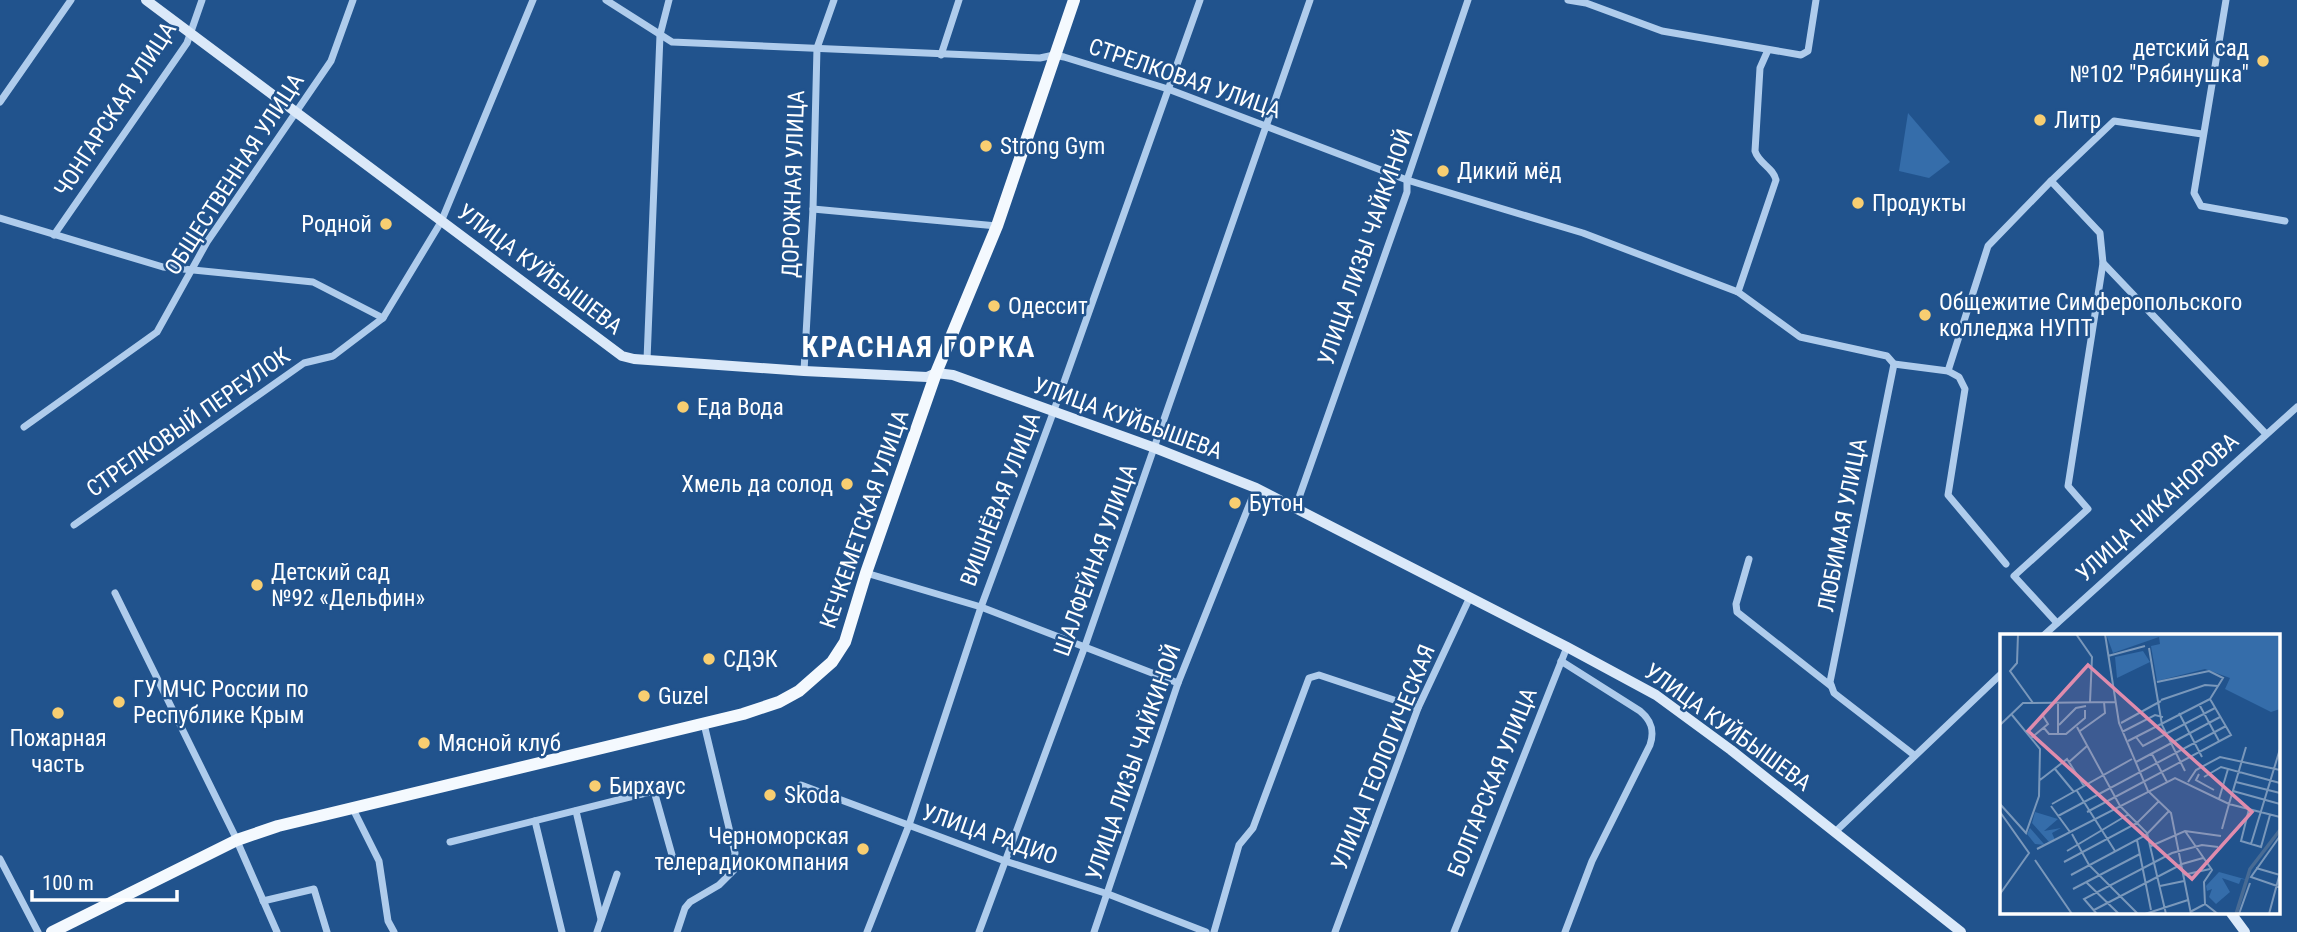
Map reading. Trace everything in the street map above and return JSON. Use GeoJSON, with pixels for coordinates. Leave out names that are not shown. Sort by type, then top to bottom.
{"type":"FeatureCollection","features":[{"type":"Feature","properties":{"kind":"main road","name":"УЛИЦА КУЙБЫШЕВА"},"geometry":{"type":"LineString","coordinates":[[146,0],[622,356],[804,372],[927,377],[936,373],[953,375],[1155,448],[1256,488],[1296,506],[1656,695],[1731,750],[1961,932]]}},
{"type":"Feature","properties":{"kind":"main road","name":"КЕЧКЕМЕТСКАЯ УЛИЦА"},"geometry":{"type":"LineString","coordinates":[[52,932],[237,841],[278,825],[704,724],[779,702],[816,678],[832,662],[845,642],[866,572],[936,373],[997,226],[1074,0]]}},
{"type":"Feature","properties":{"kind":"main road"},"geometry":{"type":"LineString","coordinates":[[2232,914],[2245,932]]}},
{"type":"Feature","properties":{"kind":"street"},"geometry":{"type":"LineString","coordinates":[[0,102],[71,0]]}},
{"type":"Feature","properties":{"kind":"street","name":"ЧОНГАРСКАЯ УЛИЦА"},"geometry":{"type":"LineString","coordinates":[[54,235],[187,43],[202,0]]}},
{"type":"Feature","properties":{"kind":"street","name":"ОБЩЕСТВЕННАЯ УЛИЦА"},"geometry":{"type":"LineString","coordinates":[[24,427],[158,332],[228,209],[331,61],[353,0]]}},
{"type":"Feature","properties":{"kind":"street","name":"СТРЕЛКОВЫЙ ПЕРЕУЛОК"},"geometry":{"type":"LineString","coordinates":[[74,525],[304,363],[333,356],[383,318],[441,222],[533,0]]}},
{"type":"Feature","properties":{"kind":"street","name":"СТРЕЛКОВАЯ УЛИЦА"},"geometry":{"type":"LineString","coordinates":[[606,0],[672,41],[941,55],[1040,58],[1054,55],[1168,89],[1407,180],[1583,233],[1738,292],[1800,337],[1887,356],[1894,364],[1948,371]]}},
{"type":"Feature","properties":{"kind":"street"},"geometry":{"type":"LineString","coordinates":[[647,360],[660,35],[669,0]]}},
{"type":"Feature","properties":{"kind":"street","name":"ДОРОЖНАЯ УЛИЦА"},"geometry":{"type":"LineString","coordinates":[[804,372],[813,209],[817,48],[834,0]]}},
{"type":"Feature","properties":{"kind":"street"},"geometry":{"type":"LineString","coordinates":[[941,55],[959,0]]}},
{"type":"Feature","properties":{"kind":"street","name":"ВИШНЁВАЯ УЛИЦА"},"geometry":{"type":"LineString","coordinates":[[867,932],[909,825],[981,607],[1200,0]]}},
{"type":"Feature","properties":{"kind":"street","name":"ШАЛФЕЙНАЯ УЛИЦА"},"geometry":{"type":"LineString","coordinates":[[979,932],[1085,646],[1310,0]]}},
{"type":"Feature","properties":{"kind":"street","name":"УЛИЦА ЛИЗЫ ЧАЙКИНОЙ"},"geometry":{"type":"LineString","coordinates":[[1296,506],[1408,192],[1407,180],[1468,0]]}},
{"type":"Feature","properties":{"kind":"street"},"geometry":{"type":"LineString","coordinates":[[1568,0],[1586,3],[1662,31],[1801,55],[1808,51],[1816,0]]}},
{"type":"Feature","properties":{"kind":"street"},"geometry":{"type":"LineString","coordinates":[[2226,0],[2193,193],[2201,206],[2285,221]]}},
{"type":"Feature","properties":{"kind":"street"},"geometry":{"type":"LineString","coordinates":[[1738,292],[1776,180],[1773,172],[1761,163],[1755,151],[1760,68],[1768,50]]}},
{"type":"Feature","properties":{"kind":"street"},"geometry":{"type":"LineString","coordinates":[[2006,564],[1948,495],[1965,389],[1959,377],[1948,371],[1988,246],[2114,121],[2202,134]]}},
{"type":"Feature","properties":{"kind":"street"},"geometry":{"type":"LineString","coordinates":[[2051,181],[2100,233],[2102,263],[2068,486],[2088,509],[2014,576],[2057,623]]}},
{"type":"Feature","properties":{"kind":"street"},"geometry":{"type":"LineString","coordinates":[[813,209],[997,226]]}},
{"type":"Feature","properties":{"kind":"street"},"geometry":{"type":"LineString","coordinates":[[0,218],[163,267],[313,282],[383,318]]}},
{"type":"Feature","properties":{"kind":"street"},"geometry":{"type":"LineString","coordinates":[[2102,263],[2266,434]]}},
{"type":"Feature","properties":{"kind":"street","name":"ЛЮБИМАЯ УЛИЦА"},"geometry":{"type":"LineString","coordinates":[[1833,690],[1894,364]]}},
{"type":"Feature","properties":{"kind":"street","name":"УЛИЦА НИКАНОРОВА"},"geometry":{"type":"LineString","coordinates":[[2045,634],[2297,407]]}},
{"type":"Feature","properties":{"kind":"street","name":"УЛИЦА ЛИЗЫ ЧАЙКИНОЙ"},"geometry":{"type":"LineString","coordinates":[[1094,932],[1178,683],[1256,488]]}},
{"type":"Feature","properties":{"kind":"street"},"geometry":{"type":"LineString","coordinates":[[1749,559],[1736,604],[1737,612],[1914,755]]}},
{"type":"Feature","properties":{"kind":"street"},"geometry":{"type":"LineString","coordinates":[[866,572],[981,607],[1178,683]]}},
{"type":"Feature","properties":{"kind":"street"},"geometry":{"type":"LineString","coordinates":[[115,593],[237,841],[277,932]]}},
{"type":"Feature","properties":{"kind":"street","name":"УЛИЦА ГЕОЛОГИЧЕСКАЯ"},"geometry":{"type":"LineString","coordinates":[[1335,932],[1418,708],[1471,597]]}},
{"type":"Feature","properties":{"kind":"street","name":"БОЛГАРСКАЯ УЛИЦА"},"geometry":{"type":"LineString","coordinates":[[1454,932],[1567,647]]}},
{"type":"Feature","properties":{"kind":"street"},"geometry":{"type":"LineString","coordinates":[[1561,661],[1640,711],[1653,729],[1650,745],[1592,861],[1565,932]]}},
{"type":"Feature","properties":{"kind":"street"},"geometry":{"type":"LineString","coordinates":[[1214,932],[1239,845],[1253,828],[1309,678],[1319,675],[1418,708]]}},
{"type":"Feature","properties":{"kind":"street"},"geometry":{"type":"LineString","coordinates":[[1835,832],[2000,675]]}},
{"type":"Feature","properties":{"kind":"street"},"geometry":{"type":"LineString","coordinates":[[677,932],[685,908],[690,902],[719,885],[734,870],[736,853],[704,724]]}},
{"type":"Feature","properties":{"kind":"street","name":"УЛИЦА РАДИО"},"geometry":{"type":"LineString","coordinates":[[801,785],[1005,861],[1108,894],[1206,932]]}},
{"type":"Feature","properties":{"kind":"street"},"geometry":{"type":"LineString","coordinates":[[450,842],[654,791],[674,862]]}},
{"type":"Feature","properties":{"kind":"street"},"geometry":{"type":"LineString","coordinates":[[352,807],[379,861],[388,921],[394,932]]}},
{"type":"Feature","properties":{"kind":"street"},"geometry":{"type":"LineString","coordinates":[[576,811],[601,919]]}},
{"type":"Feature","properties":{"kind":"street"},"geometry":{"type":"LineString","coordinates":[[535,821],[562,932]]}},
{"type":"Feature","properties":{"kind":"street"},"geometry":{"type":"LineString","coordinates":[[0,859],[38,932]]}},
{"type":"Feature","properties":{"kind":"street"},"geometry":{"type":"LineString","coordinates":[[597,932],[617,874]]}},
{"type":"Feature","properties":{"kind":"street"},"geometry":{"type":"LineString","coordinates":[[264,901],[314,889],[327,932]]}},
{"type":"Feature","properties":{"kind":"shaded area"},"geometry":{"type":"Polygon","coordinates":[[[1908,113],[1950,162],[1929,178],[1899,171],[1908,113]]]}},
{"type":"Feature","properties":{"kind":"place","name":"детский сад №102 \"Рябинушка\""},"geometry":{"type":"Point","coordinates":[2263,61]}},
{"type":"Feature","properties":{"kind":"place","name":"Литр"},"geometry":{"type":"Point","coordinates":[2040,120]}},
{"type":"Feature","properties":{"kind":"place","name":"Strong Gym"},"geometry":{"type":"Point","coordinates":[986,146]}},
{"type":"Feature","properties":{"kind":"place","name":"Дикий мёд"},"geometry":{"type":"Point","coordinates":[1443,171]}},
{"type":"Feature","properties":{"kind":"place","name":"Продукты"},"geometry":{"type":"Point","coordinates":[1858,203]}},
{"type":"Feature","properties":{"kind":"place","name":"Родной"},"geometry":{"type":"Point","coordinates":[386,224]}},
{"type":"Feature","properties":{"kind":"place","name":"Одессит"},"geometry":{"type":"Point","coordinates":[994,306]}},
{"type":"Feature","properties":{"kind":"place","name":"Общежитие Симферопольского колледжа НУПТ"},"geometry":{"type":"Point","coordinates":[1925,315]}},
{"type":"Feature","properties":{"kind":"place","name":"Еда Вода"},"geometry":{"type":"Point","coordinates":[683,407]}},
{"type":"Feature","properties":{"kind":"place","name":"Хмель да солод"},"geometry":{"type":"Point","coordinates":[847,484]}},
{"type":"Feature","properties":{"kind":"place","name":"Бутон"},"geometry":{"type":"Point","coordinates":[1235,503]}},
{"type":"Feature","properties":{"kind":"place","name":"Детский сад №92 «Дельфин»"},"geometry":{"type":"Point","coordinates":[257,585]}},
{"type":"Feature","properties":{"kind":"place","name":"СДЭК"},"geometry":{"type":"Point","coordinates":[709,659]}},
{"type":"Feature","properties":{"kind":"place","name":"Guzel"},"geometry":{"type":"Point","coordinates":[644,696]}},
{"type":"Feature","properties":{"kind":"place","name":"ГУ МЧС России по Республике Крым"},"geometry":{"type":"Point","coordinates":[119,702]}},
{"type":"Feature","properties":{"kind":"place","name":"Пожарная часть"},"geometry":{"type":"Point","coordinates":[58,713]}},
{"type":"Feature","properties":{"kind":"place","name":"Мясной клуб"},"geometry":{"type":"Point","coordinates":[424,743]}},
{"type":"Feature","properties":{"kind":"place","name":"Бирхаус"},"geometry":{"type":"Point","coordinates":[595,786]}},
{"type":"Feature","properties":{"kind":"place","name":"Skoda"},"geometry":{"type":"Point","coordinates":[770,795]}},
{"type":"Feature","properties":{"kind":"place","name":"Черноморская телерадиокомпания"},"geometry":{"type":"Point","coordinates":[863,849]}},
{"type":"Feature","properties":{"kind":"district","name":"КРАСНАЯ ГОРКА"},"geometry":{"type":"Point","coordinates":[919,347]}}]}
